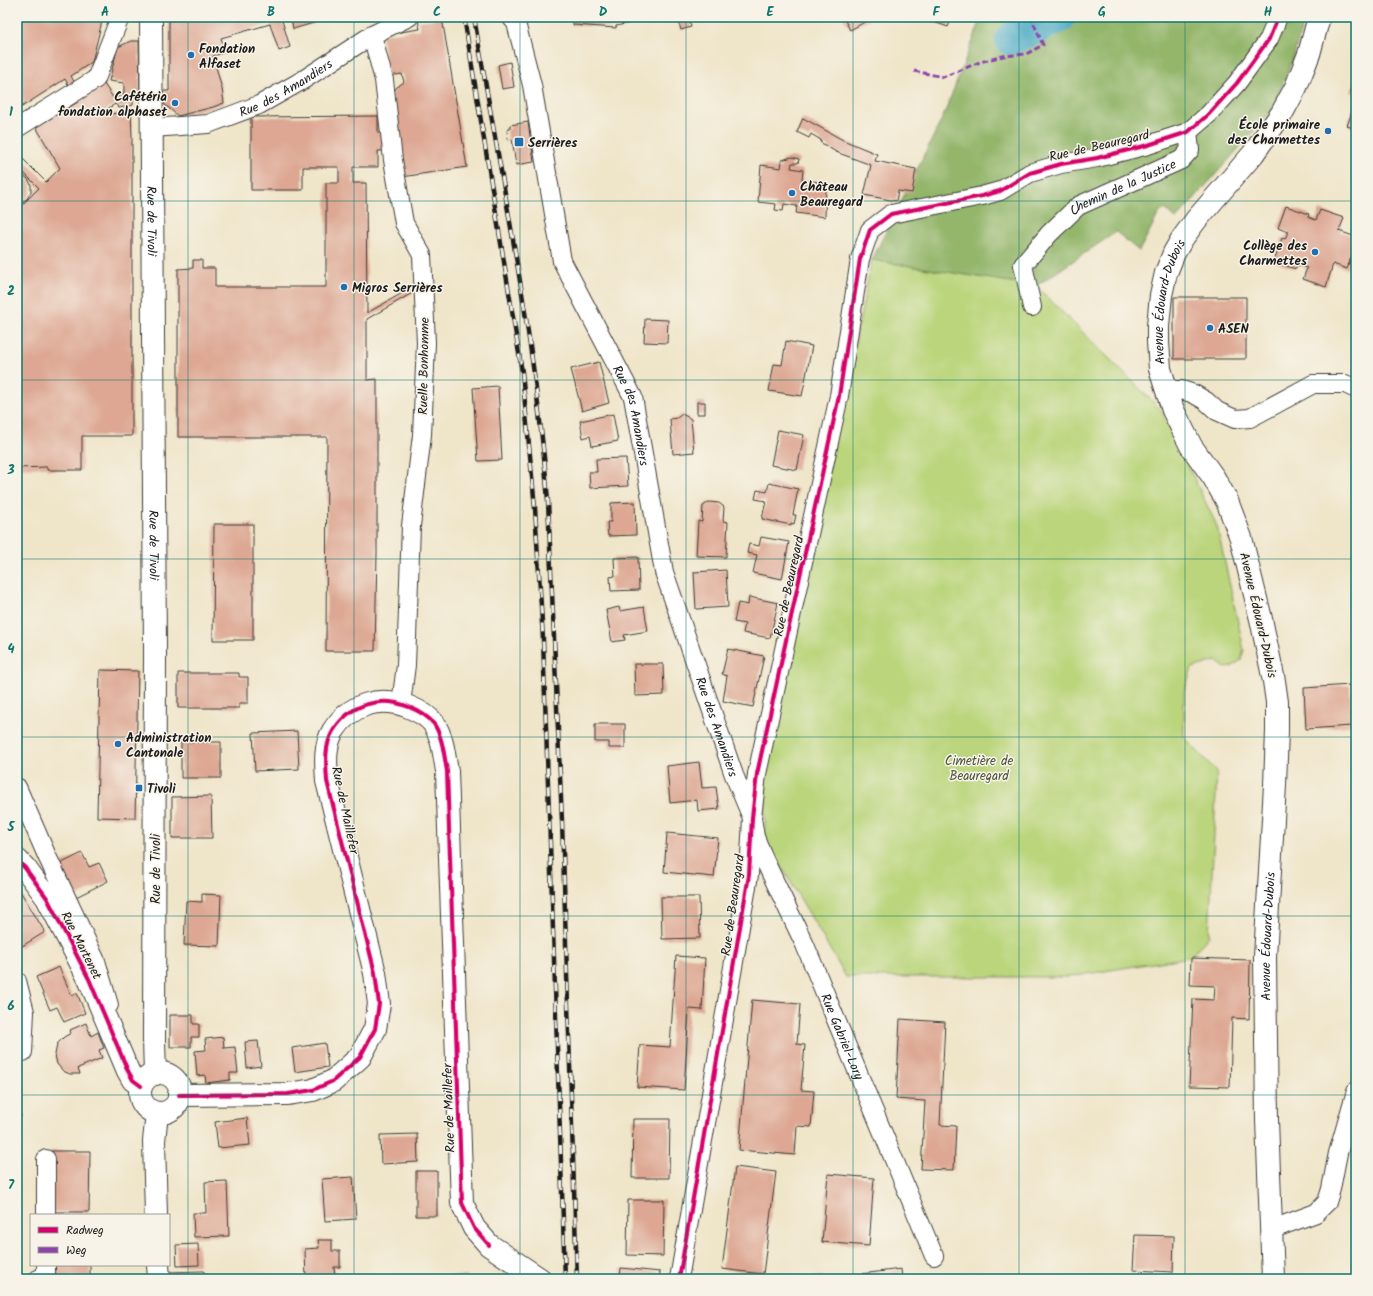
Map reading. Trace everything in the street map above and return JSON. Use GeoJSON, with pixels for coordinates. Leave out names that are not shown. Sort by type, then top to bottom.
{"type":"FeatureCollection","features":[{"type":"Feature","properties":{"kind":"street"},"geometry":{"type":"LineString","coordinates":[[17,128],[96,78],[120,17]]}},
{"type":"Feature","properties":{"kind":"street","name":"Rue de Tivoli"},"geometry":{"type":"LineString","coordinates":[[148,1080],[154,1040],[155,652],[151,17]]}},
{"type":"Feature","properties":{"kind":"street","name":"Rue des Amandiers"},"geometry":{"type":"LineString","coordinates":[[152,128],[208,124],[258,105],[303,80],[372,35],[408,17]]}},
{"type":"Feature","properties":{"kind":"street","name":"Rue des Amandiers"},"geometry":{"type":"LineString","coordinates":[[510,17],[516,23],[532,85],[562,261],[633,397],[664,572],[734,775],[752,818]]}},
{"type":"Feature","properties":{"kind":"street"},"geometry":{"type":"LineString","coordinates":[[1188,132],[1209,114],[1236,83],[1269,39],[1278,17]]}},
{"type":"Feature","properties":{"kind":"street","name":"Avenue Édouard-Dubois"},"geometry":{"type":"LineString","coordinates":[[1273,1279],[1267,1120],[1265,957],[1275,785],[1277,702],[1274,681],[1241,538],[1227,501],[1214,478],[1191,446],[1173,410],[1159,363],[1158,326],[1161,295],[1166,273],[1174,253],[1196,220],[1253,154],[1282,113],[1296,87],[1309,54],[1319,17]]}},
{"type":"Feature","properties":{"kind":"street","name":"Ruelle Bonhomme"},"geometry":{"type":"LineString","coordinates":[[372,35],[384,80],[404,223],[422,255],[426,343],[422,435],[411,526],[406,665],[401,704]]}},
{"type":"Feature","properties":{"kind":"street","name":"Rue de Beauregard"},"geometry":{"type":"LineString","coordinates":[[679,1279],[749,875],[752,818],[757,774],[839,396],[860,259],[870,230],[891,214],[982,196],[1000,191],[1030,173],[1060,164],[1097,158],[1141,147],[1188,132]]}},
{"type":"Feature","properties":{"kind":"street","name":"Chemin de la Justice"},"geometry":{"type":"LineString","coordinates":[[1032,307],[1023,265],[1049,234],[1078,206],[1180,160],[1190,150],[1188,132]]}},
{"type":"Feature","properties":{"kind":"street"},"geometry":{"type":"LineString","coordinates":[[1166,390],[1182,390],[1194,394],[1206,401],[1217,411],[1235,419],[1250,418],[1313,384],[1344,384],[1356,390]]}},
{"type":"Feature","properties":{"kind":"street","name":"Rue de Maillefer"},"geometry":{"type":"LineString","coordinates":[[180,1095],[288,1094],[313,1090],[332,1081],[360,1058],[375,1029],[379,1004],[375,973],[327,782],[325,755],[332,732],[346,715],[364,704],[383,700],[401,704],[422,712],[433,724],[441,739],[447,771],[462,1203],[474,1228],[490,1245],[540,1279]]}},
{"type":"Feature","properties":{"kind":"street"},"geometry":{"type":"LineString","coordinates":[[17,787],[47,856],[96,961],[117,1030],[116,1045]]}},
{"type":"Feature","properties":{"kind":"street","name":"Rue Gabriel-Lory"},"geometry":{"type":"LineString","coordinates":[[752,818],[755,837],[764,859],[804,945],[934,1256]]}},
{"type":"Feature","properties":{"kind":"street","name":"Rue Martenet"},"geometry":{"type":"LineString","coordinates":[[17,860],[25,868],[47,898],[89,979],[116,1045],[133,1080],[148,1080]]}},
{"type":"Feature","properties":{"kind":"street"},"geometry":{"type":"LineString","coordinates":[[17,981],[25,1012],[24,1052],[17,1053]]}},
{"type":"Feature","properties":{"kind":"street"},"geometry":{"type":"LineString","coordinates":[[167,1075],[173,1078],[177,1083],[180,1095],[176,1105],[172,1109],[167,1112],[157,1113],[150,1111],[145,1106],[141,1100],[140,1093],[148,1080],[167,1075]]}},
{"type":"Feature","properties":{"kind":"street"},"geometry":{"type":"LineString","coordinates":[[1270,1230],[1316,1213],[1327,1202],[1338,1154],[1356,1091]]}},
{"type":"Feature","properties":{"kind":"street"},"geometry":{"type":"LineString","coordinates":[[156,1214],[154,1141],[157,1113]]}},
{"type":"Feature","properties":{"kind":"street"},"geometry":{"type":"LineString","coordinates":[[46,1159],[46,1214]]}},
{"type":"Feature","properties":{"kind":"street"},"geometry":{"type":"LineString","coordinates":[[38,1279],[46,1277],[46,1266]]}},
{"type":"Feature","properties":{"kind":"street"},"geometry":{"type":"LineString","coordinates":[[158,1266],[159,1279]]}},
{"type":"Feature","properties":{"kind":"green space"},"geometry":{"type":"Polygon","coordinates":[[[982,17],[1305,17],[1292,61],[1271,112],[1176,219],[1165,209],[1159,213],[1139,251],[1116,232],[1036,286],[872,260],[943,117],[982,17]]]}},
{"type":"Feature","properties":{"kind":"green space","name":"Cimetière de Beauregard"},"geometry":{"type":"Polygon","coordinates":[[[872,260],[1036,286],[1161,410],[1217,526],[1244,650],[1241,660],[1232,667],[1225,668],[1216,661],[1192,668],[1184,692],[1184,737],[1217,772],[1209,936],[1190,957],[1068,977],[846,977],[765,838],[765,777],[872,260]]]}},
{"type":"Feature","properties":{"kind":"building"},"geometry":{"type":"Polygon","coordinates":[[[17,17],[103,17],[92,62],[71,76],[83,98],[104,84],[114,99],[124,93],[124,83],[109,81],[118,47],[131,41],[139,41],[140,93],[133,92],[133,105],[119,108],[115,104],[106,110],[109,114],[131,112],[132,436],[82,436],[82,470],[47,470],[47,467],[17,468],[17,210],[39,188],[17,166],[17,153],[46,182],[60,168],[36,127],[78,102],[65,79],[17,110],[17,17]]]}},
{"type":"Feature","properties":{"kind":"building"},"geometry":{"type":"Polygon","coordinates":[[[183,17],[281,17],[290,47],[279,51],[270,24],[221,38],[226,52],[213,56],[222,89],[224,103],[178,116],[163,103],[163,91],[169,91],[169,21],[183,17]]]}},
{"type":"Feature","properties":{"kind":"building"},"geometry":{"type":"Polygon","coordinates":[[[291,17],[334,17],[293,29],[291,17]]]}},
{"type":"Feature","properties":{"kind":"building"},"geometry":{"type":"Polygon","coordinates":[[[573,17],[639,17],[639,21],[616,26],[616,28],[573,25],[573,17]]]}},
{"type":"Feature","properties":{"kind":"building"},"geometry":{"type":"Polygon","coordinates":[[[677,17],[696,17],[689,19],[691,27],[681,30],[677,17]]]}},
{"type":"Feature","properties":{"kind":"building"},"geometry":{"type":"Polygon","coordinates":[[[843,17],[874,17],[850,30],[843,17]]]}},
{"type":"Feature","properties":{"kind":"building"},"geometry":{"type":"Polygon","coordinates":[[[920,17],[952,17],[948,27],[920,17]]]}},
{"type":"Feature","properties":{"kind":"building"},"geometry":{"type":"Polygon","coordinates":[[[442,18],[467,167],[402,177],[397,150],[378,151],[378,167],[353,167],[353,183],[366,183],[367,313],[415,286],[414,292],[367,319],[367,380],[377,379],[377,553],[375,651],[326,651],[327,437],[178,437],[178,269],[193,268],[193,260],[202,260],[202,268],[215,268],[215,287],[326,287],[326,183],[339,183],[339,167],[303,167],[303,190],[251,190],[251,117],[378,116],[378,133],[395,133],[392,94],[397,87],[404,82],[402,74],[388,76],[381,35],[420,29],[418,21],[442,18]]]}},
{"type":"Feature","properties":{"kind":"building"},"geometry":{"type":"Polygon","coordinates":[[[510,62],[514,87],[502,89],[498,65],[510,62]]]}},
{"type":"Feature","properties":{"kind":"building"},"geometry":{"type":"Polygon","coordinates":[[[1356,79],[1356,94],[1351,92],[1356,79]]]}},
{"type":"Feature","properties":{"kind":"building"},"geometry":{"type":"Polygon","coordinates":[[[1356,103],[1356,129],[1347,126],[1356,103]]]}},
{"type":"Feature","properties":{"kind":"building"},"geometry":{"type":"Polygon","coordinates":[[[803,118],[843,140],[877,154],[875,161],[916,169],[912,193],[898,191],[896,201],[864,195],[871,165],[836,152],[820,142],[821,140],[811,134],[809,138],[797,132],[803,118]]]}},
{"type":"Feature","properties":{"kind":"building"},"geometry":{"type":"Polygon","coordinates":[[[528,122],[534,162],[516,165],[512,139],[508,140],[507,130],[510,129],[510,125],[528,122]]]}},
{"type":"Feature","properties":{"kind":"building","name":"Château Beauregard"},"geometry":{"type":"Polygon","coordinates":[[[792,157],[799,159],[798,163],[792,163],[791,168],[803,170],[802,180],[826,183],[825,217],[796,213],[797,206],[784,204],[783,211],[775,210],[776,204],[758,202],[761,165],[781,168],[782,160],[792,157]]]}},
{"type":"Feature","properties":{"kind":"building"},"geometry":{"type":"Polygon","coordinates":[[[17,173],[28,179],[31,185],[31,192],[27,199],[17,203],[17,173]]]}},
{"type":"Feature","properties":{"kind":"building","name":"Collège des Charmettes"},"geometry":{"type":"Polygon","coordinates":[[[1286,206],[1309,214],[1308,217],[1316,220],[1320,210],[1344,218],[1339,231],[1356,237],[1356,243],[1347,269],[1333,264],[1326,287],[1303,279],[1307,268],[1298,265],[1296,269],[1274,262],[1282,238],[1285,239],[1288,232],[1278,228],[1286,206]]]}},
{"type":"Feature","properties":{"kind":"building","name":"ASEN"},"geometry":{"type":"Polygon","coordinates":[[[1174,297],[1246,297],[1246,359],[1174,359],[1174,297]]]}},
{"type":"Feature","properties":{"kind":"building"},"geometry":{"type":"Polygon","coordinates":[[[645,319],[668,320],[667,343],[644,342],[645,319]]]}},
{"type":"Feature","properties":{"kind":"building"},"geometry":{"type":"Polygon","coordinates":[[[786,341],[812,346],[802,396],[769,391],[774,364],[782,365],[786,341]]]}},
{"type":"Feature","properties":{"kind":"building"},"geometry":{"type":"Polygon","coordinates":[[[599,362],[609,403],[582,411],[571,369],[599,362]]]}},
{"type":"Feature","properties":{"kind":"building"},"geometry":{"type":"Polygon","coordinates":[[[498,386],[502,460],[478,461],[473,388],[498,386]]]}},
{"type":"Feature","properties":{"kind":"building"},"geometry":{"type":"Polygon","coordinates":[[[697,402],[705,402],[705,414],[697,414],[697,402]]]}},
{"type":"Feature","properties":{"kind":"building"},"geometry":{"type":"Polygon","coordinates":[[[613,414],[618,441],[592,446],[590,436],[583,438],[580,421],[613,414]]]}},
{"type":"Feature","properties":{"kind":"building"},"geometry":{"type":"Polygon","coordinates":[[[682,414],[691,419],[694,452],[673,454],[670,419],[677,418],[682,414]]]}},
{"type":"Feature","properties":{"kind":"building"},"geometry":{"type":"Polygon","coordinates":[[[778,430],[804,435],[797,470],[771,465],[778,430]]]}},
{"type":"Feature","properties":{"kind":"building"},"geometry":{"type":"Polygon","coordinates":[[[626,458],[628,486],[590,488],[589,472],[597,472],[596,459],[626,458]]]}},
{"type":"Feature","properties":{"kind":"building"},"geometry":{"type":"Polygon","coordinates":[[[769,483],[798,489],[793,515],[796,515],[794,524],[791,523],[791,525],[762,519],[766,501],[755,499],[757,490],[767,492],[769,483]]]}},
{"type":"Feature","properties":{"kind":"building"},"geometry":{"type":"Polygon","coordinates":[[[635,502],[636,535],[608,536],[607,522],[611,522],[611,503],[635,502]]]}},
{"type":"Feature","properties":{"kind":"building"},"geometry":{"type":"Polygon","coordinates":[[[709,502],[719,503],[724,507],[723,521],[728,522],[726,557],[696,556],[698,521],[702,522],[703,506],[709,502]]]}},
{"type":"Feature","properties":{"kind":"building"},"geometry":{"type":"Polygon","coordinates":[[[214,524],[253,524],[253,640],[213,640],[214,524]]]}},
{"type":"Feature","properties":{"kind":"building"},"geometry":{"type":"Polygon","coordinates":[[[761,537],[789,542],[782,579],[753,573],[757,555],[747,553],[749,544],[759,546],[761,537]]]}},
{"type":"Feature","properties":{"kind":"building"},"geometry":{"type":"Polygon","coordinates":[[[638,557],[639,590],[611,591],[610,577],[615,576],[614,558],[638,557]]]}},
{"type":"Feature","properties":{"kind":"building"},"geometry":{"type":"Polygon","coordinates":[[[726,570],[728,607],[696,609],[694,572],[726,570]]]}},
{"type":"Feature","properties":{"kind":"building"},"geometry":{"type":"Polygon","coordinates":[[[749,597],[778,603],[770,638],[743,633],[745,624],[734,622],[738,603],[748,605],[749,597]]]}},
{"type":"Feature","properties":{"kind":"building"},"geometry":{"type":"Polygon","coordinates":[[[619,607],[620,611],[644,607],[648,631],[624,635],[625,640],[612,642],[606,610],[619,607]]]}},
{"type":"Feature","properties":{"kind":"building"},"geometry":{"type":"Polygon","coordinates":[[[728,649],[764,656],[753,707],[723,701],[727,676],[722,674],[728,649]]]}},
{"type":"Feature","properties":{"kind":"building"},"geometry":{"type":"Polygon","coordinates":[[[634,664],[663,664],[664,695],[635,696],[634,664]]]}},
{"type":"Feature","properties":{"kind":"building","name":"Administration Cantonale"},"geometry":{"type":"Polygon","coordinates":[[[100,670],[138,671],[135,818],[97,817],[100,670]]]}},
{"type":"Feature","properties":{"kind":"building"},"geometry":{"type":"Polygon","coordinates":[[[178,673],[239,673],[239,677],[248,677],[248,703],[239,703],[239,708],[178,708],[178,673]]]}},
{"type":"Feature","properties":{"kind":"building"},"geometry":{"type":"Polygon","coordinates":[[[1350,685],[1352,726],[1306,729],[1304,688],[1350,685]]]}},
{"type":"Feature","properties":{"kind":"building"},"geometry":{"type":"Polygon","coordinates":[[[595,724],[625,724],[625,748],[609,748],[609,742],[595,742],[595,724]]]}},
{"type":"Feature","properties":{"kind":"building"},"geometry":{"type":"Polygon","coordinates":[[[297,731],[299,769],[255,771],[253,733],[297,731]]]}},
{"type":"Feature","properties":{"kind":"building"},"geometry":{"type":"Polygon","coordinates":[[[181,742],[221,742],[221,778],[181,778],[181,742]]]}},
{"type":"Feature","properties":{"kind":"building"},"geometry":{"type":"Polygon","coordinates":[[[699,762],[702,788],[716,787],[719,809],[698,811],[697,800],[670,803],[667,766],[699,762]]]}},
{"type":"Feature","properties":{"kind":"building"},"geometry":{"type":"Polygon","coordinates":[[[211,796],[212,838],[172,838],[172,797],[211,796]]]}},
{"type":"Feature","properties":{"kind":"building"},"geometry":{"type":"Polygon","coordinates":[[[667,833],[718,838],[714,877],[664,872],[667,833]]]}},
{"type":"Feature","properties":{"kind":"building"},"geometry":{"type":"Polygon","coordinates":[[[82,853],[89,867],[99,863],[108,881],[74,898],[58,865],[82,853]]]}},
{"type":"Feature","properties":{"kind":"building"},"geometry":{"type":"Polygon","coordinates":[[[17,886],[45,932],[19,948],[17,945],[17,886]]]}},
{"type":"Feature","properties":{"kind":"building"},"geometry":{"type":"Polygon","coordinates":[[[202,894],[221,895],[219,946],[184,945],[186,901],[202,902],[202,894]]]}},
{"type":"Feature","properties":{"kind":"building"},"geometry":{"type":"Polygon","coordinates":[[[661,897],[699,897],[700,938],[662,939],[661,897]]]}},
{"type":"Feature","properties":{"kind":"building"},"geometry":{"type":"Polygon","coordinates":[[[676,956],[705,958],[702,1010],[689,1009],[684,1090],[637,1087],[640,1045],[670,1047],[676,956]]]}},
{"type":"Feature","properties":{"kind":"building"},"geometry":{"type":"Polygon","coordinates":[[[1191,958],[1250,960],[1249,1019],[1232,1018],[1230,1087],[1189,1086],[1193,999],[1214,1000],[1215,986],[1190,985],[1191,958]]]}},
{"type":"Feature","properties":{"kind":"building"},"geometry":{"type":"Polygon","coordinates":[[[59,967],[72,996],[77,993],[85,1013],[64,1022],[57,1007],[50,1010],[36,977],[59,967]]]}},
{"type":"Feature","properties":{"kind":"building"},"geometry":{"type":"Polygon","coordinates":[[[752,1000],[800,1004],[797,1044],[805,1045],[801,1090],[814,1091],[811,1127],[797,1126],[795,1155],[739,1150],[752,1000]]]}},
{"type":"Feature","properties":{"kind":"building"},"geometry":{"type":"Polygon","coordinates":[[[170,1015],[193,1015],[193,1024],[199,1024],[199,1037],[191,1037],[191,1047],[170,1047],[170,1015]]]}},
{"type":"Feature","properties":{"kind":"building"},"geometry":{"type":"Polygon","coordinates":[[[900,1019],[945,1022],[940,1125],[956,1126],[954,1170],[921,1169],[925,1101],[896,1099],[900,1019]]]}},
{"type":"Feature","properties":{"kind":"building"},"geometry":{"type":"Polygon","coordinates":[[[86,1023],[91,1036],[98,1032],[104,1048],[99,1050],[102,1058],[78,1068],[80,1074],[70,1074],[63,1071],[57,1064],[55,1055],[57,1044],[71,1033],[70,1030],[86,1023]]]}},
{"type":"Feature","properties":{"kind":"building"},"geometry":{"type":"Polygon","coordinates":[[[223,1037],[224,1048],[235,1047],[238,1073],[230,1073],[230,1080],[206,1083],[205,1075],[197,1076],[195,1051],[206,1050],[205,1039],[223,1037]]]}},
{"type":"Feature","properties":{"kind":"building"},"geometry":{"type":"Polygon","coordinates":[[[258,1041],[261,1066],[247,1068],[245,1042],[258,1041]]]}},
{"type":"Feature","properties":{"kind":"building"},"geometry":{"type":"Polygon","coordinates":[[[325,1043],[328,1067],[295,1072],[292,1048],[325,1043]]]}},
{"type":"Feature","properties":{"kind":"building"},"geometry":{"type":"Polygon","coordinates":[[[17,1099],[21,1117],[17,1117],[17,1099]]]}},
{"type":"Feature","properties":{"kind":"building"},"geometry":{"type":"Polygon","coordinates":[[[247,1118],[250,1145],[218,1148],[215,1122],[247,1118]]]}},
{"type":"Feature","properties":{"kind":"building"},"geometry":{"type":"Polygon","coordinates":[[[633,1119],[670,1119],[669,1178],[632,1178],[633,1119]]]}},
{"type":"Feature","properties":{"kind":"building"},"geometry":{"type":"Polygon","coordinates":[[[417,1134],[418,1162],[381,1164],[380,1135],[417,1134]]]}},
{"type":"Feature","properties":{"kind":"building"},"geometry":{"type":"Polygon","coordinates":[[[51,1151],[90,1151],[89,1212],[51,1212],[51,1151]]]}},
{"type":"Feature","properties":{"kind":"building"},"geometry":{"type":"Polygon","coordinates":[[[735,1167],[776,1172],[763,1274],[722,1269],[735,1167]]]}},
{"type":"Feature","properties":{"kind":"building"},"geometry":{"type":"Polygon","coordinates":[[[416,1171],[437,1171],[437,1216],[416,1216],[416,1171]]]}},
{"type":"Feature","properties":{"kind":"building"},"geometry":{"type":"Polygon","coordinates":[[[828,1174],[874,1178],[869,1246],[822,1242],[828,1174]]]}},
{"type":"Feature","properties":{"kind":"building"},"geometry":{"type":"Polygon","coordinates":[[[353,1177],[356,1219],[325,1221],[322,1179],[353,1177]]]}},
{"type":"Feature","properties":{"kind":"building"},"geometry":{"type":"Polygon","coordinates":[[[227,1181],[229,1236],[194,1237],[193,1213],[206,1213],[205,1182],[227,1181]]]}},
{"type":"Feature","properties":{"kind":"building"},"geometry":{"type":"Polygon","coordinates":[[[628,1200],[664,1200],[663,1256],[627,1255],[628,1200]]]}},
{"type":"Feature","properties":{"kind":"building"},"geometry":{"type":"Polygon","coordinates":[[[1135,1235],[1174,1236],[1173,1272],[1133,1270],[1135,1235]]]}},
{"type":"Feature","properties":{"kind":"building"},"geometry":{"type":"Polygon","coordinates":[[[318,1240],[332,1240],[332,1251],[340,1251],[340,1267],[334,1267],[335,1279],[306,1279],[305,1249],[319,1248],[318,1240]]]}},
{"type":"Feature","properties":{"kind":"building"},"geometry":{"type":"Polygon","coordinates":[[[198,1244],[199,1265],[177,1266],[176,1245],[198,1244]]]}},
{"type":"Feature","properties":{"kind":"building"},"geometry":{"type":"Polygon","coordinates":[[[52,1266],[90,1266],[90,1277],[52,1277],[52,1266]]]}},
{"type":"Feature","properties":{"kind":"building"},"geometry":{"type":"Polygon","coordinates":[[[621,1268],[660,1272],[659,1279],[620,1279],[621,1268]]]}},
{"type":"Feature","properties":{"kind":"building"},"geometry":{"type":"Polygon","coordinates":[[[901,1269],[902,1279],[862,1279],[861,1274],[901,1269]]]}},
{"type":"Feature","properties":{"kind":"building"},"geometry":{"type":"Polygon","coordinates":[[[204,1271],[204,1279],[169,1279],[168,1272],[204,1271]]]}},
{"type":"Feature","properties":{"kind":"building"},"geometry":{"type":"Polygon","coordinates":[[[467,1276],[467,1279],[399,1279],[399,1277],[467,1276]]]}},
{"type":"Feature","properties":{"kind":"building"},"geometry":{"type":"Polygon","coordinates":[[[823,1276],[823,1279],[806,1279],[806,1278],[823,1276]]]}},
{"type":"Feature","properties":{"kind":"waterway"},"geometry":{"type":"LineString","coordinates":[[1011,39],[1059,17]]}},
{"type":"Feature","properties":{"kind":"railway"},"geometry":{"type":"LineString","coordinates":[[464,17],[522,372],[535,508],[543,639],[565,1279]]}},
{"type":"Feature","properties":{"kind":"railway"},"geometry":{"type":"LineString","coordinates":[[474,17],[526,319],[535,379],[548,501],[562,821],[577,1279]]}},
{"type":"Feature","properties":{"kind":"marked path"},"geometry":{"type":"LineString","coordinates":[[914,71],[943,77],[980,62],[1003,56],[1026,54],[1043,45],[1031,17]]}},
{"type":"Feature","properties":{"kind":"cycle path"},"geometry":{"type":"LineString","coordinates":[[679,1279],[749,875],[752,818],[757,774],[839,396],[860,259],[870,230],[891,214],[982,196],[1000,191],[1030,173],[1061,164],[1097,158],[1148,145],[1188,132],[1209,114],[1237,83],[1269,39],[1278,17]]}},
{"type":"Feature","properties":{"kind":"cycle path"},"geometry":{"type":"LineString","coordinates":[[179,1095],[288,1094],[313,1090],[333,1081],[360,1057],[375,1029],[379,1004],[375,973],[327,781],[327,749],[330,737],[340,722],[348,714],[366,704],[377,702],[398,703],[416,710],[429,719],[437,729],[443,747],[447,771],[462,1203],[474,1228],[489,1245]]}},
{"type":"Feature","properties":{"kind":"cycle path"},"geometry":{"type":"LineString","coordinates":[[17,860],[25,868],[47,898],[89,979],[128,1071],[133,1080],[141,1086]]}},
{"type":"Feature","properties":{"kind":"place","name":"Fondation Alfaset"},"geometry":{"type":"Point","coordinates":[191,55]}},
{"type":"Feature","properties":{"kind":"place","name":"Cafétéria fondation alphaset"},"geometry":{"type":"Point","coordinates":[175,103]}},
{"type":"Feature","properties":{"kind":"place","name":"École primaire des Charmettes"},"geometry":{"type":"Point","coordinates":[1328,131]}},
{"type":"Feature","properties":{"kind":"place","name":"Serrières"},"geometry":{"type":"Point","coordinates":[519,142]}},
{"type":"Feature","properties":{"kind":"place","name":"Château Beauregard"},"geometry":{"type":"Point","coordinates":[792,193]}},
{"type":"Feature","properties":{"kind":"place","name":"Collège des Charmettes"},"geometry":{"type":"Point","coordinates":[1315,252]}},
{"type":"Feature","properties":{"kind":"place","name":"Migros Serrières"},"geometry":{"type":"Point","coordinates":[344,287]}},
{"type":"Feature","properties":{"kind":"place","name":"ASEN"},"geometry":{"type":"Point","coordinates":[1210,328]}},
{"type":"Feature","properties":{"kind":"place","name":"Administration Cantonale"},"geometry":{"type":"Point","coordinates":[118,744]}},
{"type":"Feature","properties":{"kind":"place","name":"Tivoli"},"geometry":{"type":"Point","coordinates":[139,788]}}]}
